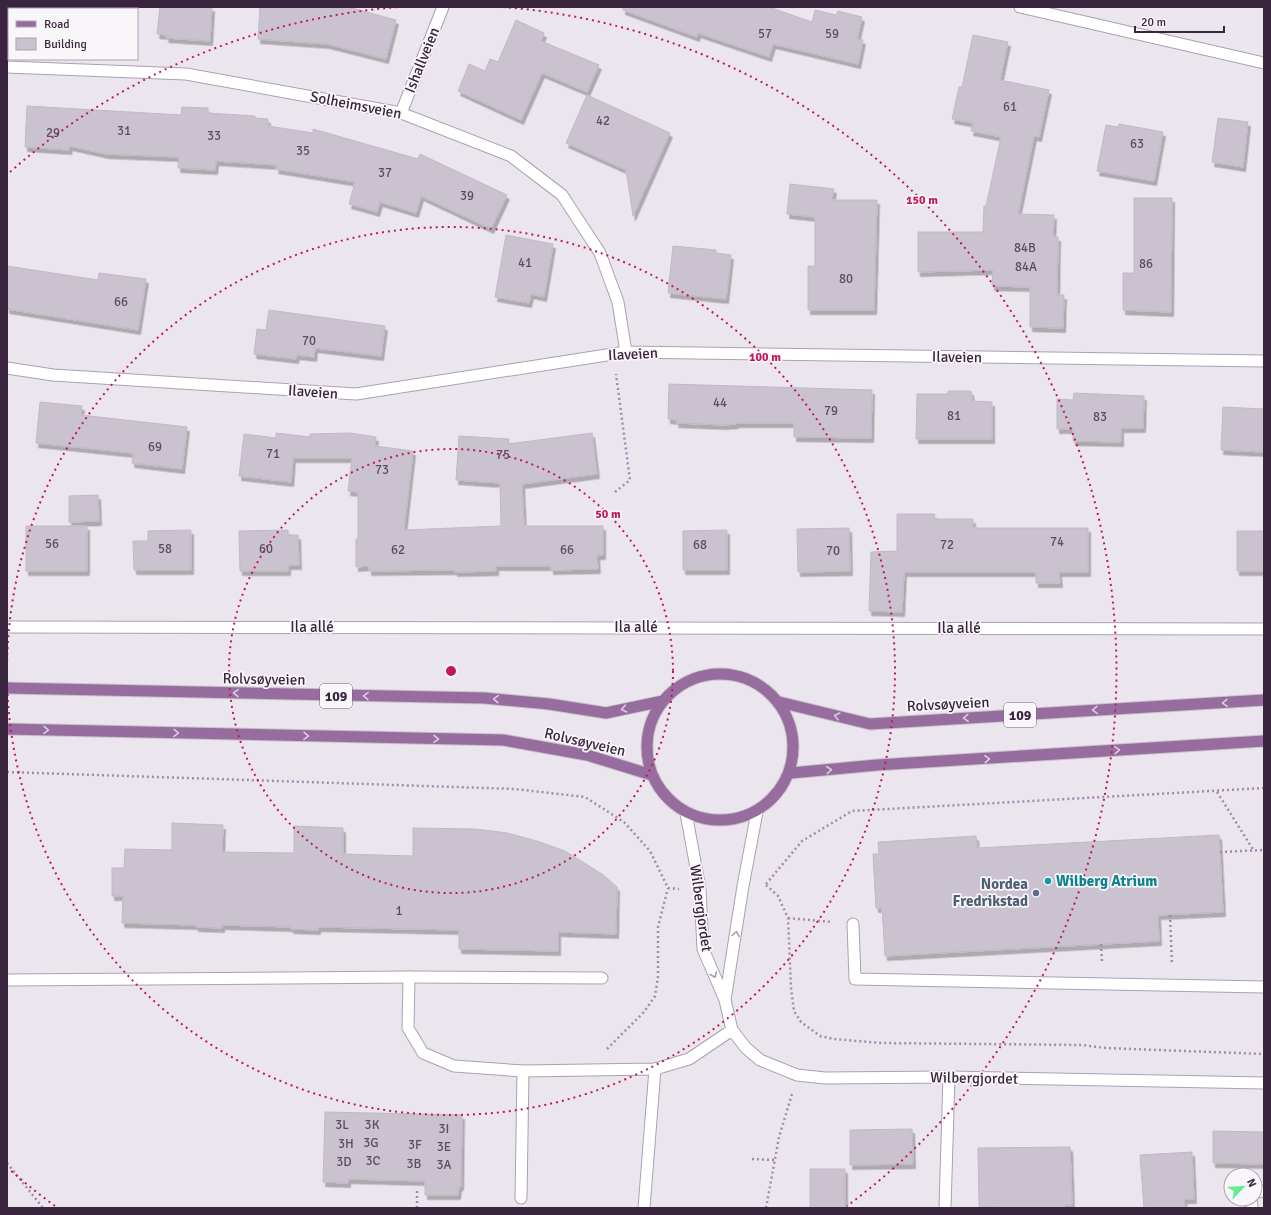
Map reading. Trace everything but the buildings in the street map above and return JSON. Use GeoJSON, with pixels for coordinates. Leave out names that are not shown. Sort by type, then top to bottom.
{"type":"FeatureCollection","features":[{"type":"Feature","properties":{"kind":"main road","name":"109"},"geometry":{"type":"LineString","coordinates":[[708,674],[735,674],[760,684],[779,702],[794,736],[791,773],[778,796],[757,812],[722,822],[686,813],[666,797],[652,775],[647,756],[647,736],[653,717],[663,701],[683,683],[708,674]]}},
{"type":"Feature","properties":{"kind":"main road","name":"Rolvsøyveien"},"geometry":{"type":"LineString","coordinates":[[7,688],[484,698],[549,704],[606,713],[663,701]]}},
{"type":"Feature","properties":{"kind":"main road","name":"Rolvsøyveien"},"geometry":{"type":"LineString","coordinates":[[779,702],[870,724],[1264,700]]}},
{"type":"Feature","properties":{"kind":"main road","name":"Rolvsøyveien"},"geometry":{"type":"LineString","coordinates":[[7,729],[503,740],[587,755],[652,775]]}},
{"type":"Feature","properties":{"kind":"main road"},"geometry":{"type":"LineString","coordinates":[[791,773],[1264,741]]}},
{"type":"Feature","properties":{"kind":"street","name":"Ishallveien"},"geometry":{"type":"LineString","coordinates":[[401,112],[443,7]]}},
{"type":"Feature","properties":{"kind":"street"},"geometry":{"type":"LineString","coordinates":[[1020,7],[1264,63]]}},
{"type":"Feature","properties":{"kind":"street","name":"Solheimsveien"},"geometry":{"type":"LineString","coordinates":[[7,67],[35,63],[186,74],[401,112],[511,156],[562,195],[600,253],[618,302],[626,352]]}},
{"type":"Feature","properties":{"kind":"street","name":"Ilaveien"},"geometry":{"type":"LineString","coordinates":[[7,368],[53,375],[356,394],[626,352],[1264,361]]}},
{"type":"Feature","properties":{"kind":"street","name":"Ila allé"},"geometry":{"type":"LineString","coordinates":[[7,627],[1264,629]]}},
{"type":"Feature","properties":{"kind":"street","name":"Wilbergjordet"},"geometry":{"type":"LineString","coordinates":[[725,1000],[743,886],[757,812]]}},
{"type":"Feature","properties":{"kind":"street","name":"Wilbergjordet"},"geometry":{"type":"LineString","coordinates":[[686,813],[700,889],[703,949],[725,1000],[732,1030],[746,1048],[760,1060],[797,1075],[825,1078],[949,1077],[1264,1083]]}},
{"type":"Feature","properties":{"kind":"street"},"geometry":{"type":"LineString","coordinates":[[853,924],[855,979],[1264,987]]}},
{"type":"Feature","properties":{"kind":"street"},"geometry":{"type":"LineString","coordinates":[[409,977],[408,1028],[423,1053],[454,1066],[523,1071],[655,1069],[689,1059],[732,1030]]}},
{"type":"Feature","properties":{"kind":"street"},"geometry":{"type":"LineString","coordinates":[[7,980],[409,977],[602,978]]}},
{"type":"Feature","properties":{"kind":"street"},"geometry":{"type":"LineString","coordinates":[[644,1208],[655,1069]]}},
{"type":"Feature","properties":{"kind":"street"},"geometry":{"type":"LineString","coordinates":[[521,1198],[523,1071]]}},
{"type":"Feature","properties":{"kind":"street"},"geometry":{"type":"LineString","coordinates":[[945,1208],[949,1077]]}},
{"type":"Feature","properties":{"kind":"path"},"geometry":{"type":"LineString","coordinates":[[614,354],[630,480],[615,492]]}},
{"type":"Feature","properties":{"kind":"path"},"geometry":{"type":"LineString","coordinates":[[7,772],[515,789],[585,798],[624,822],[650,851],[668,888],[658,927],[658,977],[655,996],[644,1012],[621,1033],[602,1054],[593,1070]]}},
{"type":"Feature","properties":{"kind":"path"},"geometry":{"type":"LineString","coordinates":[[766,885],[802,841],[852,811],[1218,792],[1264,788]]}},
{"type":"Feature","properties":{"kind":"path"},"geometry":{"type":"LineString","coordinates":[[1218,792],[1254,851]]}},
{"type":"Feature","properties":{"kind":"path"},"geometry":{"type":"LineString","coordinates":[[1220,852],[1264,850]]}},
{"type":"Feature","properties":{"kind":"path"},"geometry":{"type":"LineString","coordinates":[[743,886],[766,885],[778,896],[788,918],[790,988],[794,1010],[801,1022],[820,1036],[834,1039],[888,1043],[1082,1045],[1106,1048],[1264,1054]]}},
{"type":"Feature","properties":{"kind":"path"},"geometry":{"type":"LineString","coordinates":[[668,888],[700,889]]}},
{"type":"Feature","properties":{"kind":"path"},"geometry":{"type":"LineString","coordinates":[[1170,915],[1172,970]]}},
{"type":"Feature","properties":{"kind":"path"},"geometry":{"type":"LineString","coordinates":[[788,918],[853,924]]}},
{"type":"Feature","properties":{"kind":"path"},"geometry":{"type":"LineString","coordinates":[[1101,944],[1103,966]]}},
{"type":"Feature","properties":{"kind":"path"},"geometry":{"type":"LineString","coordinates":[[766,1208],[779,1137],[797,1075]]}},
{"type":"Feature","properties":{"kind":"path"},"geometry":{"type":"LineString","coordinates":[[752,1159],[775,1160]]}},
{"type":"Feature","properties":{"kind":"path"},"geometry":{"type":"LineString","coordinates":[[7,1163],[44,1208]]}},
{"type":"Feature","properties":{"kind":"path"},"geometry":{"type":"LineString","coordinates":[[417,1190],[417,1208]]}},
{"type":"Feature","properties":{"kind":"place","name":"Wilberg Atrium"},"geometry":{"type":"Point","coordinates":[1048,881]}},
{"type":"Feature","properties":{"kind":"place","name":"Nordea Fredrikstad"},"geometry":{"type":"Point","coordinates":[1036,893]}}]}
